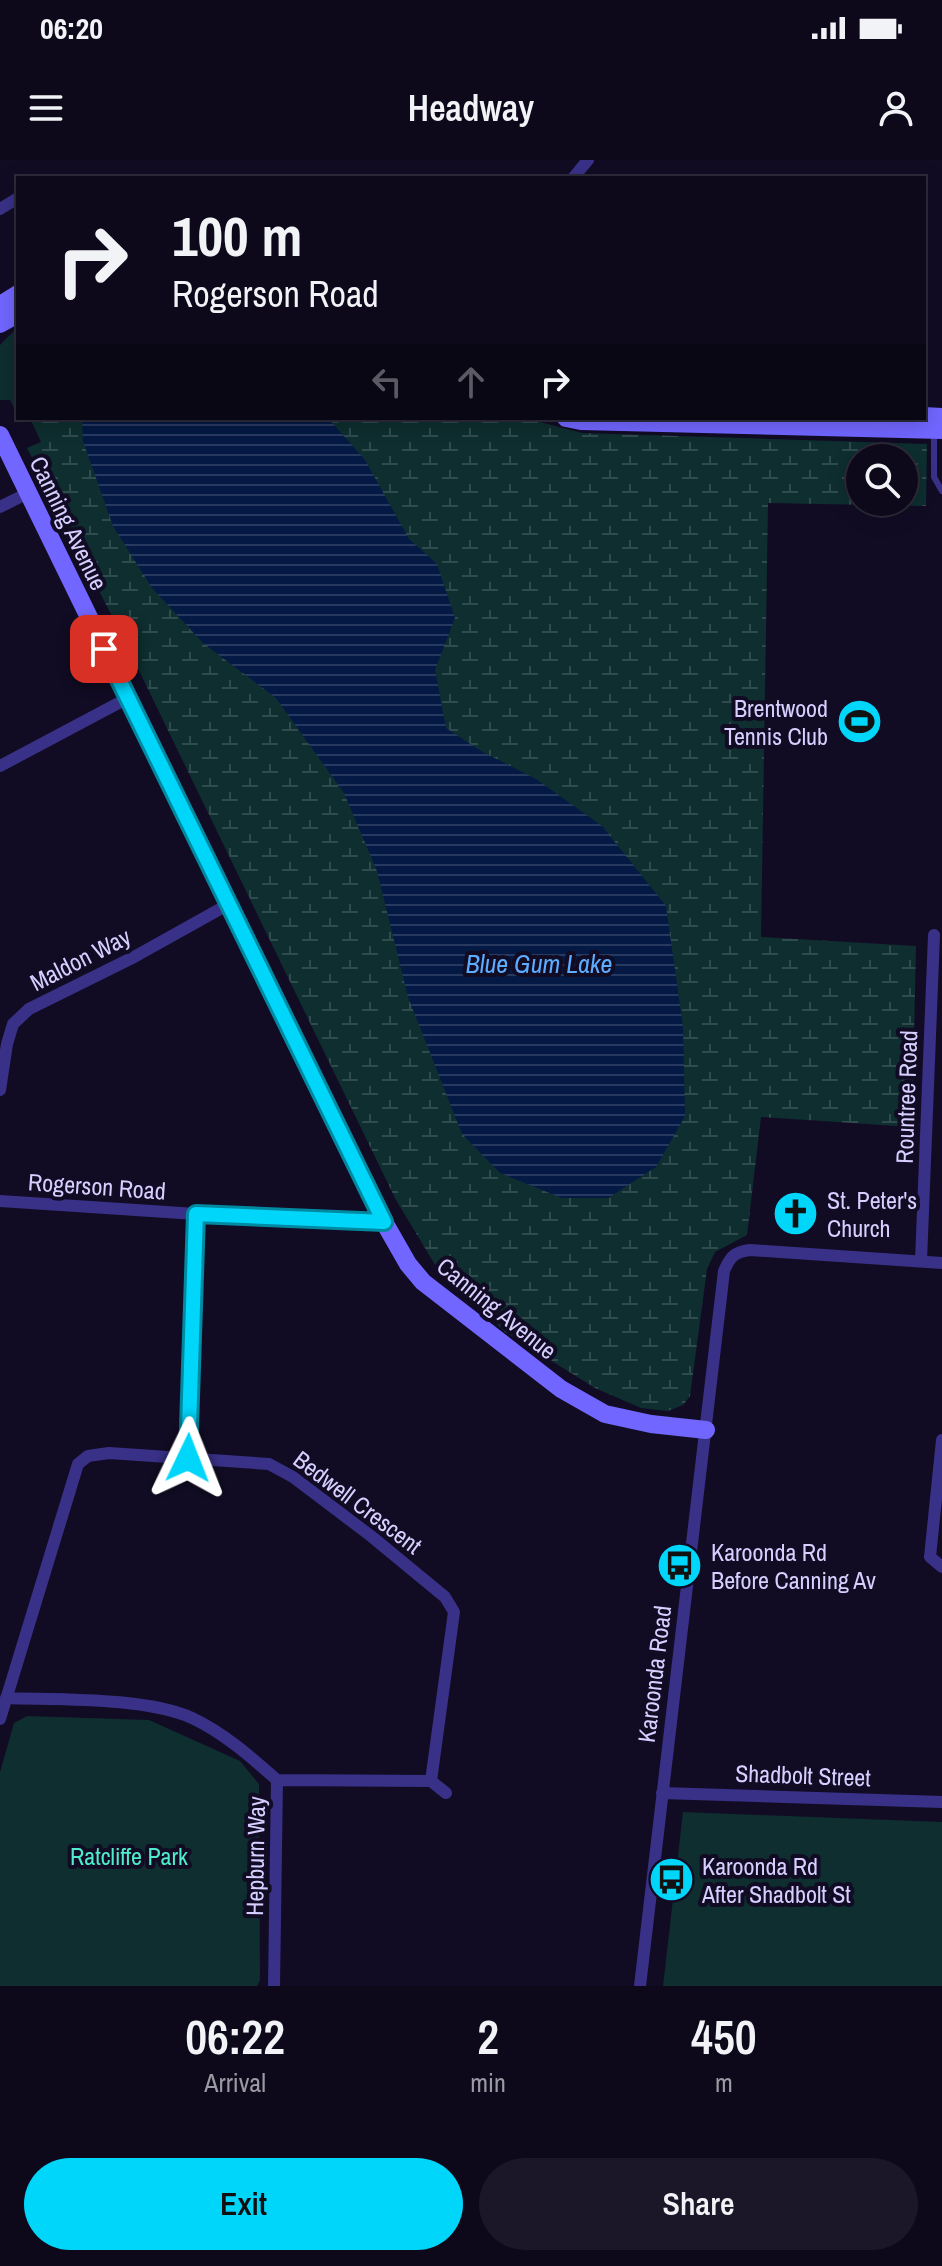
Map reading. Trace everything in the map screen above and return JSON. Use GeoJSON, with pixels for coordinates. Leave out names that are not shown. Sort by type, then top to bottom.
{"type":"FeatureCollection","features":[{"type":"Feature","properties":{"kind":"street"},"geometry":{"type":"LineString","coordinates":[[575,176],[588,160]]}},
{"type":"Feature","properties":{"kind":"street"},"geometry":{"type":"LineString","coordinates":[[581,420],[935,422]]}},
{"type":"Feature","properties":{"kind":"street","name":"Canning Avenue"},"geometry":{"type":"LineString","coordinates":[[0,435],[384,1222],[408,1264],[423,1282],[561,1389],[605,1414],[651,1424],[706,1430]]}},
{"type":"Feature","properties":{"kind":"street"},"geometry":{"type":"LineString","coordinates":[[0,507],[28,493]]}},
{"type":"Feature","properties":{"kind":"street"},"geometry":{"type":"LineString","coordinates":[[0,766],[128,698]]}},
{"type":"Feature","properties":{"kind":"street","name":"Maldon Way"},"geometry":{"type":"LineString","coordinates":[[0,1090],[13,1024],[29,1009],[134,957],[229,904]]}},
{"type":"Feature","properties":{"kind":"street","name":"Rountree Road"},"geometry":{"type":"LineString","coordinates":[[921,1261],[936,1030],[934,935]]}},
{"type":"Feature","properties":{"kind":"street","name":"Rogerson Road"},"geometry":{"type":"LineString","coordinates":[[0,1201],[384,1222]]}},
{"type":"Feature","properties":{"kind":"street"},"geometry":{"type":"LineString","coordinates":[[188,1458],[196,1214]]}},
{"type":"Feature","properties":{"kind":"street","name":"Karoonda Road"},"geometry":{"type":"LineString","coordinates":[[640,1986],[724,1271],[733,1254],[750,1250],[921,1261]]}},
{"type":"Feature","properties":{"kind":"street"},"geometry":{"type":"LineString","coordinates":[[921,1261],[942,1263]]}},
{"type":"Feature","properties":{"kind":"street"},"geometry":{"type":"LineString","coordinates":[[942,1440],[930,1557],[942,1567]]}},
{"type":"Feature","properties":{"kind":"street","name":"Bedwell Crescent"},"geometry":{"type":"LineString","coordinates":[[0,1719],[78,1464],[88,1456],[109,1453],[269,1464],[293,1477],[371,1536],[445,1597],[454,1612],[431,1781]]}},
{"type":"Feature","properties":{"kind":"street","name":"Hepburn Way"},"geometry":{"type":"LineString","coordinates":[[6,1698],[128,1705],[188,1716],[245,1752],[277,1780],[274,1986]]}},
{"type":"Feature","properties":{"kind":"street"},"geometry":{"type":"LineString","coordinates":[[277,1780],[431,1781],[446,1793]]}},
{"type":"Feature","properties":{"kind":"street","name":"Shadbolt Street"},"geometry":{"type":"LineString","coordinates":[[662,1793],[942,1802]]}},
{"type":"Feature","properties":{"kind":"lane"},"geometry":{"type":"LineString","coordinates":[[935,422],[934,477],[941,488]]}},
{"type":"Feature","properties":{"kind":"green space"},"geometry":{"type":"Polygon","coordinates":[[[16,329],[16,412],[10,400],[0,400],[0,345],[16,329]]]}},
{"type":"Feature","properties":{"kind":"green space"},"geometry":{"type":"Polygon","coordinates":[[[31,420],[533,420],[582,433],[927,444],[926,506],[918,506],[918,444],[846,444],[846,504],[768,503],[761,937],[916,946],[912,1127],[761,1117],[747,1235],[715,1252],[707,1269],[690,1396],[683,1405],[668,1411],[641,1408],[595,1388],[505,1332],[440,1273],[396,1200],[130,652],[27,448],[41,442],[31,420]]]}},
{"type":"Feature","properties":{"kind":"green space","name":"Ratcliffe Park"},"geometry":{"type":"Polygon","coordinates":[[[27,1716],[149,1720],[240,1761],[259,1784],[260,1980],[257,1986],[0,1986],[0,1772],[14,1723],[27,1716]]]}},
{"type":"Feature","properties":{"kind":"green space"},"geometry":{"type":"Polygon","coordinates":[[[683,1812],[942,1822],[942,1986],[663,1986],[683,1812]]]}},
{"type":"Feature","properties":{"kind":"water","name":"Blue Gum Lake"},"geometry":{"type":"Polygon","coordinates":[[[82,420],[330,420],[365,460],[409,539],[437,564],[455,618],[435,670],[446,728],[481,751],[536,779],[602,826],[666,906],[683,1027],[685,1116],[656,1167],[608,1198],[562,1198],[500,1173],[462,1134],[408,997],[377,871],[344,793],[276,698],[203,643],[152,588],[113,526],[83,441],[82,420]]]}},
{"type":"Feature","properties":{"kind":"place","name":"Brentwood Tennis Club"},"geometry":{"type":"Point","coordinates":[859,722]}},
{"type":"Feature","properties":{"kind":"place","name":"St. Peter's Church"},"geometry":{"type":"Point","coordinates":[796,1214]}},
{"type":"Feature","properties":{"kind":"place","name":"Karoonda Rd Before Canning Av"},"geometry":{"type":"Point","coordinates":[680,1566]}},
{"type":"Feature","properties":{"kind":"place","name":"Karoonda Rd After Shadbolt St"},"geometry":{"type":"Point","coordinates":[671,1880]}},
{"type":"Feature","properties":{"kind":"route"},"geometry":{"type":"LineString","coordinates":[[104,649],[384,1222],[196,1214],[188,1458]]}}]}
